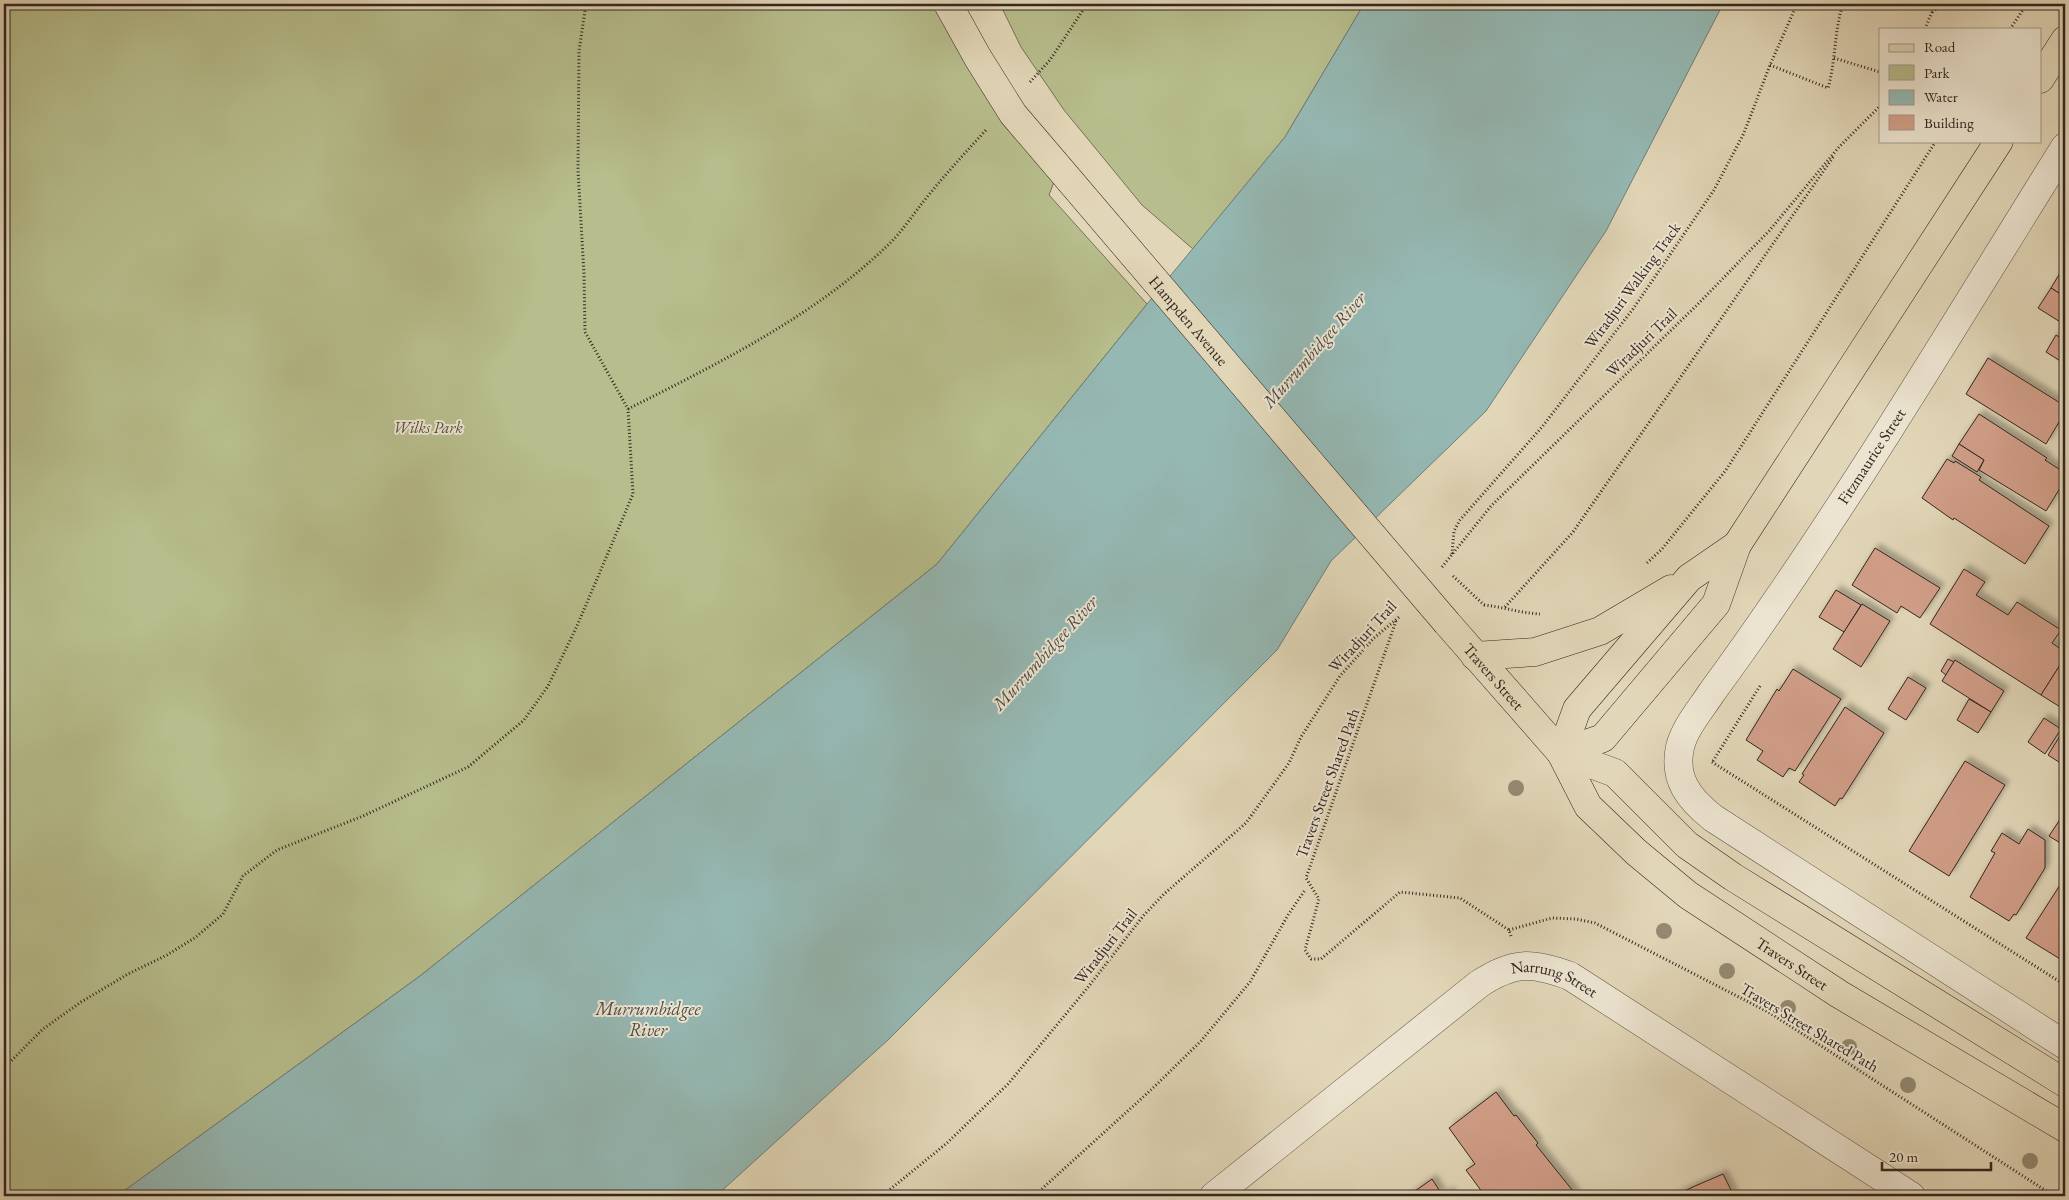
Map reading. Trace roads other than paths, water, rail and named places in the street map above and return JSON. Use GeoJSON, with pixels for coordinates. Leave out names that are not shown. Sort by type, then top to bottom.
{"type":"FeatureCollection","features":[{"type":"Feature","properties":{"kind":"main road","name":"Hampden Avenue"},"geometry":{"type":"LineString","coordinates":[[948,4],[978,58],[1013,114],[1447,623]]}},
{"type":"Feature","properties":{"kind":"main road"},"geometry":{"type":"LineString","coordinates":[[2042,76],[2065,40]]}},
{"type":"Feature","properties":{"kind":"main road"},"geometry":{"type":"LineString","coordinates":[[1561,752],[1603,738],[1716,604],[1737,545],[1999,142]]}},
{"type":"Feature","properties":{"kind":"main road"},"geometry":{"type":"LineString","coordinates":[[1474,656],[1535,652],[1600,631],[1689,578],[1737,545]]}},
{"type":"Feature","properties":{"kind":"main road"},"geometry":{"type":"LineString","coordinates":[[1561,752],[1577,709],[1689,578]]}},
{"type":"Feature","properties":{"kind":"main road","name":"Travers Street"},"geometry":{"type":"LineString","coordinates":[[1447,623],[1474,656],[1561,752],[1588,806],[1636,852],[1688,895],[1839,994],[2065,1128]]}},
{"type":"Feature","properties":{"kind":"main road","name":"Travers Street"},"geometry":{"type":"LineString","coordinates":[[1561,752],[1615,773],[1687,845],[1733,877],[2065,1083]]}},
{"type":"Feature","properties":{"kind":"street","name":"Fitzmaurice Street"},"geometry":{"type":"LineString","coordinates":[[2065,147],[1883,438],[1777,600],[1692,720],[1680,744],[1677,763],[1683,787],[1697,805],[1713,818],[2065,1046]]}},
{"type":"Feature","properties":{"kind":"street","name":"Narrung Street"},"geometry":{"type":"LineString","coordinates":[[1214,1196],[1479,984],[1509,968],[1520,966],[1552,970],[1570,976],[1911,1196]]}},
{"type":"Feature","properties":{"kind":"water","name":"Murrumbidgee River"},"geometry":{"type":"Polygon","coordinates":[[[1364,4],[1723,4],[1606,231],[1486,411],[1331,561],[1277,650],[889,1039],[716,1196],[117,1196],[420,976],[937,564],[1285,137],[1364,4]]]}},
{"type":"Feature","properties":{"kind":"park label","name":"Wilks Park"},"geometry":{"type":"Point","coordinates":[428,427]}}]}
